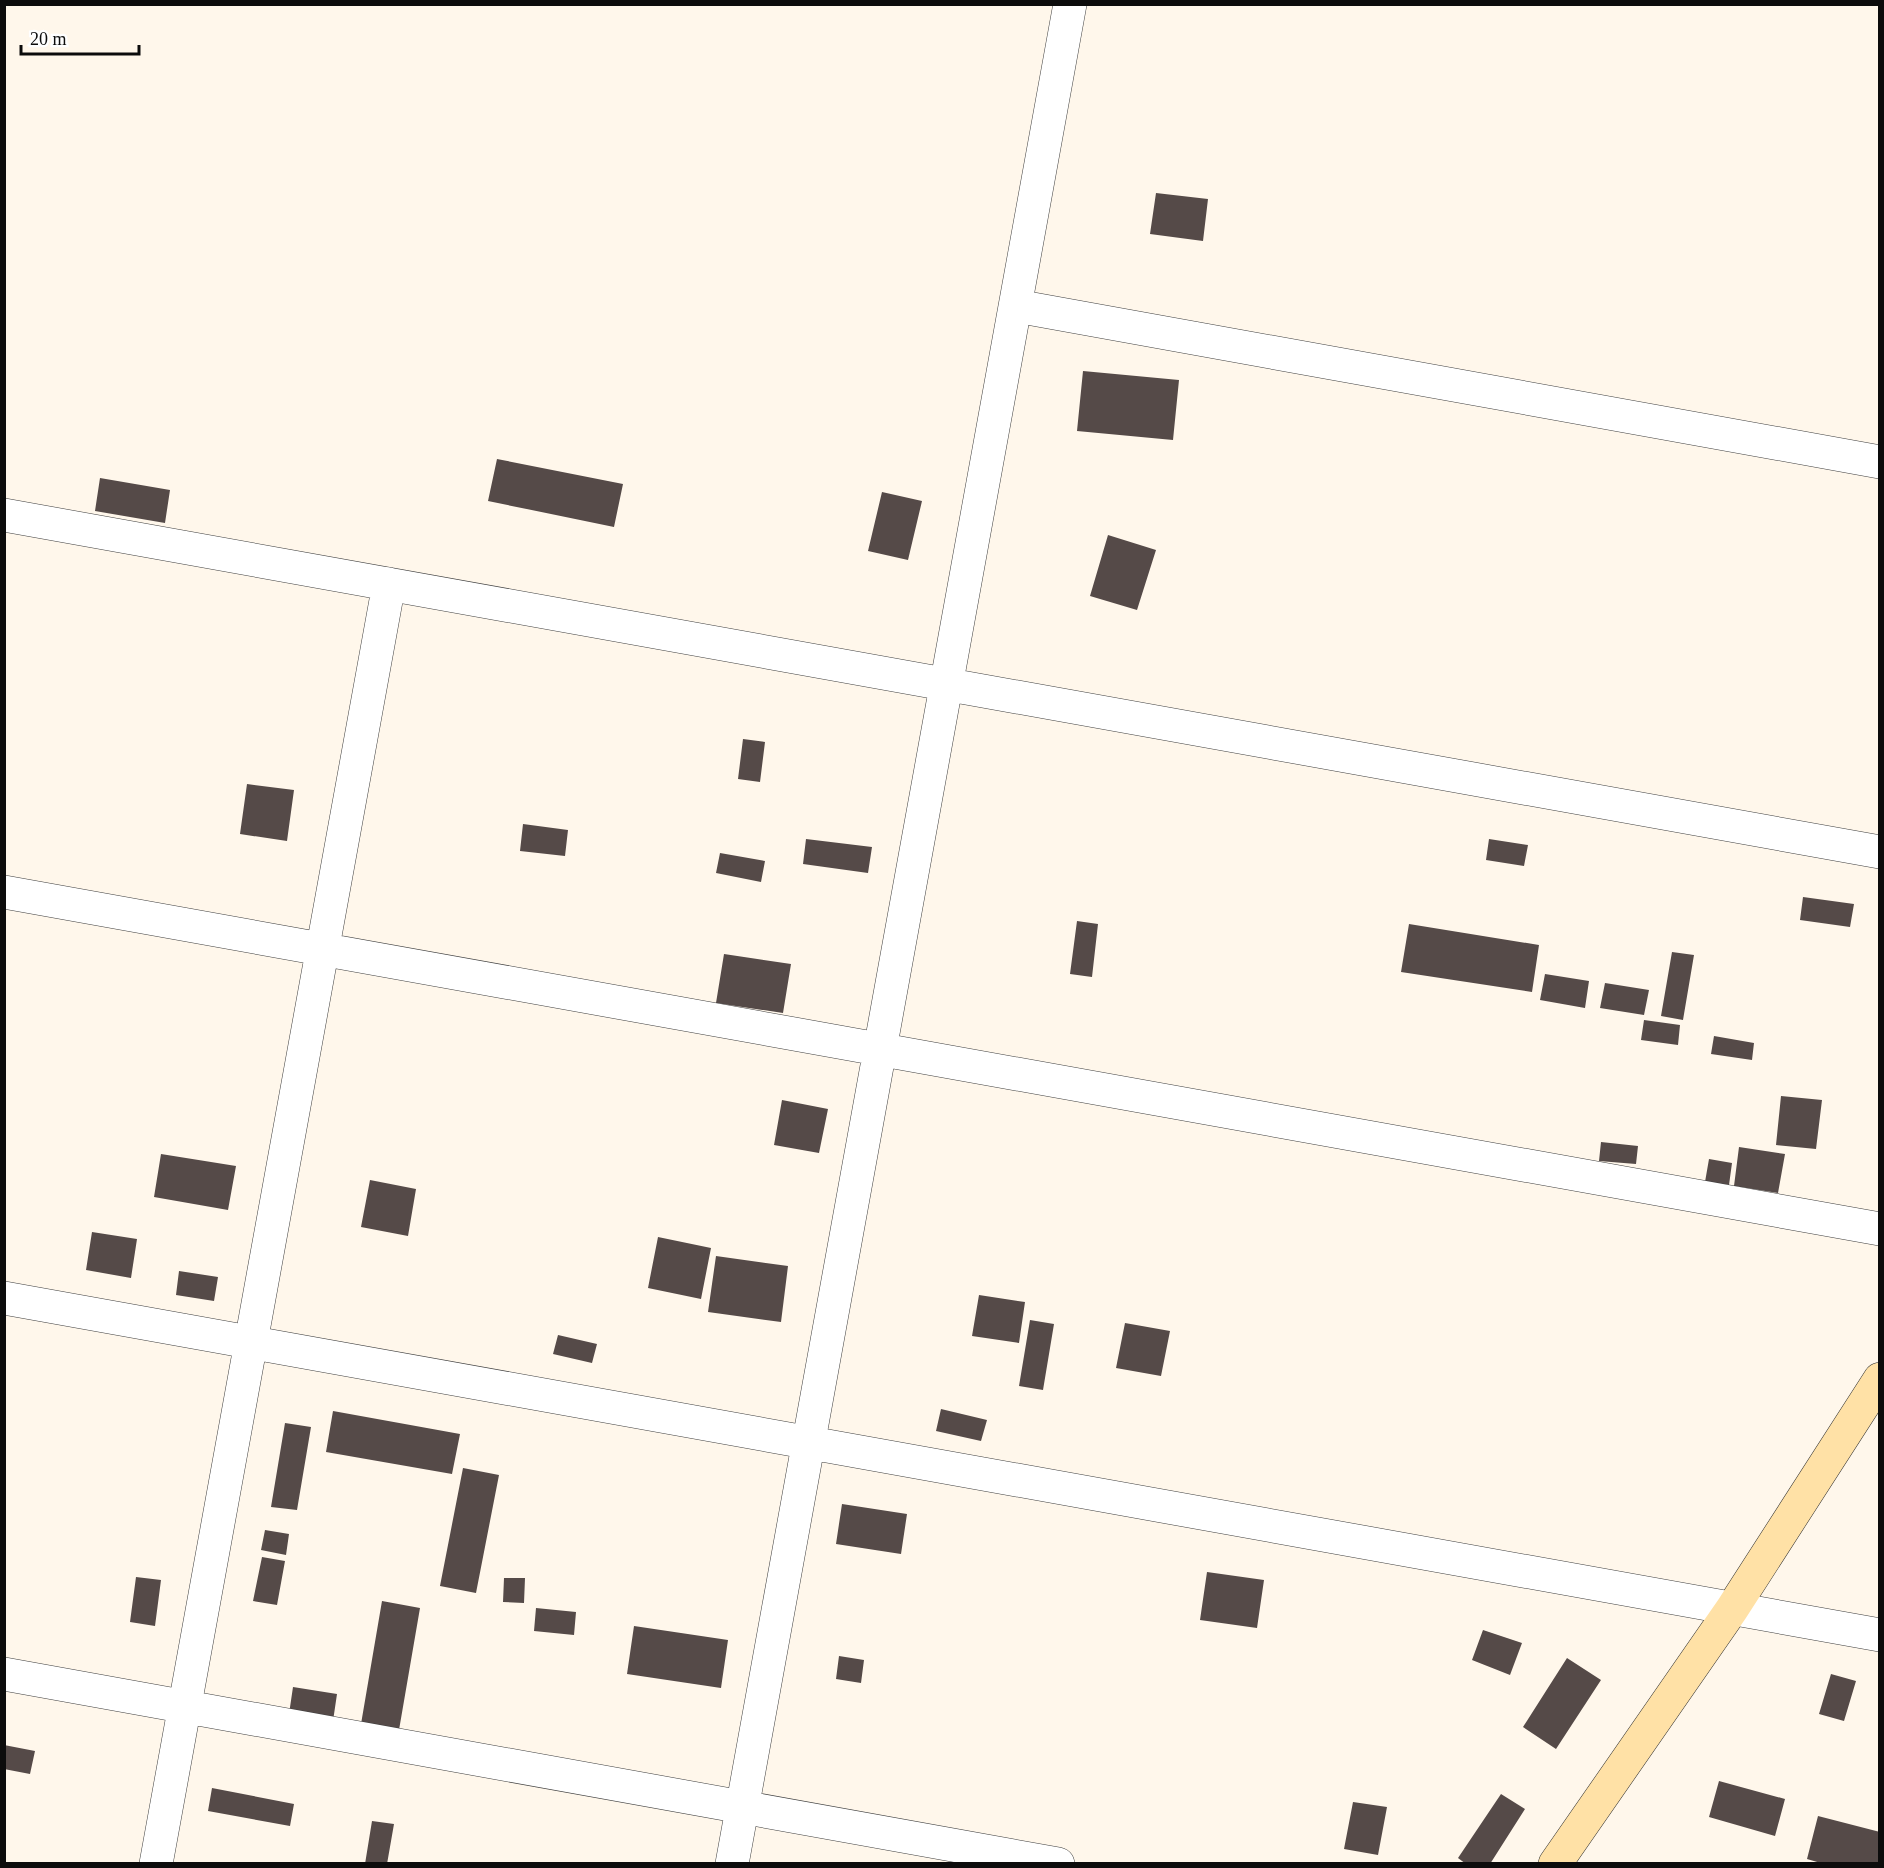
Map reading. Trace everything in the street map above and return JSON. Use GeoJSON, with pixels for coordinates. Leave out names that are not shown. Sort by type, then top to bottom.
{"type":"FeatureCollection","features":[{"type":"Feature","properties":{"kind":"street"},"geometry":{"type":"LineString","coordinates":[[732,1863],[1070,4]]}},
{"type":"Feature","properties":{"kind":"street"},"geometry":{"type":"LineString","coordinates":[[1016,306],[1880,462]]}},
{"type":"Feature","properties":{"kind":"street"},"geometry":{"type":"LineString","coordinates":[[4,515],[1880,852]]}},
{"type":"Feature","properties":{"kind":"street"},"geometry":{"type":"LineString","coordinates":[[156,1863],[389,584]]}},
{"type":"Feature","properties":{"kind":"street"},"geometry":{"type":"LineString","coordinates":[[4,892],[1880,1229]]}},
{"type":"Feature","properties":{"kind":"street"},"geometry":{"type":"LineString","coordinates":[[4,1298],[1880,1635]]}},
{"type":"Feature","properties":{"kind":"street"},"geometry":{"type":"LineString","coordinates":[[1555,1863],[1732,1609],[1880,1378]]}},
{"type":"Feature","properties":{"kind":"street"},"geometry":{"type":"LineString","coordinates":[[4,1674],[1058,1863]]}},
{"type":"Feature","properties":{"kind":"building"},"geometry":{"type":"Polygon","coordinates":[[[1156,193],[1208,199],[1203,241],[1150,234],[1156,193]]]}},
{"type":"Feature","properties":{"kind":"building"},"geometry":{"type":"Polygon","coordinates":[[[1083,371],[1179,380],[1173,440],[1077,431],[1083,371]]]}},
{"type":"Feature","properties":{"kind":"building"},"geometry":{"type":"Polygon","coordinates":[[[497,459],[623,484],[614,527],[488,501],[497,459]]]}},
{"type":"Feature","properties":{"kind":"building"},"geometry":{"type":"Polygon","coordinates":[[[100,478],[170,490],[165,523],[95,511],[100,478]]]}},
{"type":"Feature","properties":{"kind":"building"},"geometry":{"type":"Polygon","coordinates":[[[882,492],[922,501],[908,560],[868,551],[882,492]]]}},
{"type":"Feature","properties":{"kind":"building"},"geometry":{"type":"Polygon","coordinates":[[[1108,535],[1156,550],[1137,610],[1090,596],[1108,535]]]}},
{"type":"Feature","properties":{"kind":"building"},"geometry":{"type":"Polygon","coordinates":[[[743,739],[765,742],[760,782],[738,779],[743,739]]]}},
{"type":"Feature","properties":{"kind":"building"},"geometry":{"type":"Polygon","coordinates":[[[247,784],[294,790],[287,841],[240,834],[247,784]]]}},
{"type":"Feature","properties":{"kind":"building"},"geometry":{"type":"Polygon","coordinates":[[[523,824],[568,830],[565,856],[520,851],[523,824]]]}},
{"type":"Feature","properties":{"kind":"building"},"geometry":{"type":"Polygon","coordinates":[[[806,839],[872,847],[868,873],[803,864],[806,839]]]}},
{"type":"Feature","properties":{"kind":"building"},"geometry":{"type":"Polygon","coordinates":[[[1489,839],[1528,845],[1524,866],[1486,860],[1489,839]]]}},
{"type":"Feature","properties":{"kind":"building"},"geometry":{"type":"Polygon","coordinates":[[[720,853],[765,861],[761,882],[716,873],[720,853]]]}},
{"type":"Feature","properties":{"kind":"building"},"geometry":{"type":"Polygon","coordinates":[[[1803,897],[1854,904],[1850,927],[1800,920],[1803,897]]]}},
{"type":"Feature","properties":{"kind":"building"},"geometry":{"type":"Polygon","coordinates":[[[1077,921],[1098,924],[1092,977],[1070,974],[1077,921]]]}},
{"type":"Feature","properties":{"kind":"building"},"geometry":{"type":"Polygon","coordinates":[[[1409,924],[1539,945],[1532,992],[1401,972],[1409,924]]]}},
{"type":"Feature","properties":{"kind":"building"},"geometry":{"type":"Polygon","coordinates":[[[1672,952],[1694,955],[1683,1020],[1661,1016],[1672,952]]]}},
{"type":"Feature","properties":{"kind":"building"},"geometry":{"type":"Polygon","coordinates":[[[724,954],[791,964],[783,1013],[716,1003],[724,954]]]}},
{"type":"Feature","properties":{"kind":"building"},"geometry":{"type":"Polygon","coordinates":[[[1545,974],[1589,981],[1585,1008],[1540,1000],[1545,974]]]}},
{"type":"Feature","properties":{"kind":"building"},"geometry":{"type":"Polygon","coordinates":[[[1605,983],[1649,990],[1644,1015],[1600,1008],[1605,983]]]}},
{"type":"Feature","properties":{"kind":"building"},"geometry":{"type":"Polygon","coordinates":[[[1644,1020],[1680,1025],[1678,1045],[1641,1040],[1644,1020]]]}},
{"type":"Feature","properties":{"kind":"building"},"geometry":{"type":"Polygon","coordinates":[[[1714,1036],[1754,1043],[1752,1060],[1711,1054],[1714,1036]]]}},
{"type":"Feature","properties":{"kind":"building"},"geometry":{"type":"Polygon","coordinates":[[[1781,1096],[1822,1100],[1816,1149],[1776,1145],[1781,1096]]]}},
{"type":"Feature","properties":{"kind":"building"},"geometry":{"type":"Polygon","coordinates":[[[782,1100],[828,1109],[819,1153],[774,1145],[782,1100]]]}},
{"type":"Feature","properties":{"kind":"building"},"geometry":{"type":"Polygon","coordinates":[[[1601,1142],[1638,1146],[1636,1164],[1599,1161],[1601,1142]]]}},
{"type":"Feature","properties":{"kind":"building"},"geometry":{"type":"Polygon","coordinates":[[[1739,1147],[1785,1154],[1778,1193],[1734,1186],[1739,1147]]]}},
{"type":"Feature","properties":{"kind":"building"},"geometry":{"type":"Polygon","coordinates":[[[161,1154],[236,1166],[228,1210],[154,1197],[161,1154]]]}},
{"type":"Feature","properties":{"kind":"building"},"geometry":{"type":"Polygon","coordinates":[[[1709,1159],[1732,1163],[1729,1185],[1705,1182],[1709,1159]]]}},
{"type":"Feature","properties":{"kind":"building"},"geometry":{"type":"Polygon","coordinates":[[[370,1180],[416,1189],[408,1236],[361,1227],[370,1180]]]}},
{"type":"Feature","properties":{"kind":"building"},"geometry":{"type":"Polygon","coordinates":[[[92,1232],[137,1239],[131,1278],[86,1270],[92,1232]]]}},
{"type":"Feature","properties":{"kind":"building"},"geometry":{"type":"Polygon","coordinates":[[[658,1237],[711,1248],[701,1299],[648,1288],[658,1237]]]}},
{"type":"Feature","properties":{"kind":"building"},"geometry":{"type":"Polygon","coordinates":[[[716,1256],[788,1266],[781,1322],[708,1312],[716,1256]]]}},
{"type":"Feature","properties":{"kind":"building"},"geometry":{"type":"Polygon","coordinates":[[[179,1271],[218,1277],[214,1301],[176,1295],[179,1271]]]}},
{"type":"Feature","properties":{"kind":"building"},"geometry":{"type":"Polygon","coordinates":[[[979,1295],[1025,1302],[1019,1343],[972,1336],[979,1295]]]}},
{"type":"Feature","properties":{"kind":"building"},"geometry":{"type":"Polygon","coordinates":[[[1030,1320],[1054,1324],[1043,1390],[1019,1386],[1030,1320]]]}},
{"type":"Feature","properties":{"kind":"building"},"geometry":{"type":"Polygon","coordinates":[[[1125,1323],[1170,1331],[1161,1376],[1116,1368],[1125,1323]]]}},
{"type":"Feature","properties":{"kind":"building"},"geometry":{"type":"Polygon","coordinates":[[[558,1335],[597,1344],[592,1363],[553,1354],[558,1335]]]}},
{"type":"Feature","properties":{"kind":"building"},"geometry":{"type":"Polygon","coordinates":[[[941,1409],[987,1420],[981,1441],[936,1431],[941,1409]]]}},
{"type":"Feature","properties":{"kind":"building"},"geometry":{"type":"Polygon","coordinates":[[[333,1411],[460,1434],[452,1474],[326,1452],[333,1411]]]}},
{"type":"Feature","properties":{"kind":"building"},"geometry":{"type":"Polygon","coordinates":[[[285,1423],[311,1427],[297,1510],[271,1507],[285,1423]]]}},
{"type":"Feature","properties":{"kind":"building"},"geometry":{"type":"Polygon","coordinates":[[[463,1468],[499,1475],[476,1593],[440,1586],[463,1468]]]}},
{"type":"Feature","properties":{"kind":"building"},"geometry":{"type":"Polygon","coordinates":[[[842,1504],[907,1514],[901,1554],[836,1544],[842,1504]]]}},
{"type":"Feature","properties":{"kind":"building"},"geometry":{"type":"Polygon","coordinates":[[[265,1530],[289,1534],[286,1555],[261,1550],[265,1530]]]}},
{"type":"Feature","properties":{"kind":"building"},"geometry":{"type":"Polygon","coordinates":[[[262,1557],[285,1561],[277,1605],[253,1601],[262,1557]]]}},
{"type":"Feature","properties":{"kind":"building"},"geometry":{"type":"Polygon","coordinates":[[[1207,1572],[1264,1580],[1257,1628],[1200,1620],[1207,1572]]]}},
{"type":"Feature","properties":{"kind":"building"},"geometry":{"type":"Polygon","coordinates":[[[136,1577],[161,1580],[155,1626],[130,1622],[136,1577]]]}},
{"type":"Feature","properties":{"kind":"building"},"geometry":{"type":"Polygon","coordinates":[[[504,1578],[525,1578],[524,1603],[503,1602],[504,1578]]]}},
{"type":"Feature","properties":{"kind":"building"},"geometry":{"type":"Polygon","coordinates":[[[382,1601],[420,1608],[399,1730],[361,1724],[382,1601]]]}},
{"type":"Feature","properties":{"kind":"building"},"geometry":{"type":"Polygon","coordinates":[[[536,1608],[576,1612],[574,1635],[534,1631],[536,1608]]]}},
{"type":"Feature","properties":{"kind":"building"},"geometry":{"type":"Polygon","coordinates":[[[634,1626],[728,1640],[721,1688],[627,1674],[634,1626]]]}},
{"type":"Feature","properties":{"kind":"building"},"geometry":{"type":"Polygon","coordinates":[[[1483,1630],[1522,1643],[1510,1675],[1472,1660],[1483,1630]]]}},
{"type":"Feature","properties":{"kind":"building"},"geometry":{"type":"Polygon","coordinates":[[[839,1656],[864,1660],[861,1683],[836,1679],[839,1656]]]}},
{"type":"Feature","properties":{"kind":"building"},"geometry":{"type":"Polygon","coordinates":[[[1567,1658],[1601,1680],[1556,1749],[1523,1727],[1567,1658]]]}},
{"type":"Feature","properties":{"kind":"building"},"geometry":{"type":"Polygon","coordinates":[[[1831,1674],[1856,1681],[1844,1721],[1819,1714],[1831,1674]]]}},
{"type":"Feature","properties":{"kind":"building"},"geometry":{"type":"Polygon","coordinates":[[[293,1687],[337,1694],[333,1721],[289,1714],[293,1687]]]}},
{"type":"Feature","properties":{"kind":"building"},"geometry":{"type":"Polygon","coordinates":[[[4,1745],[35,1751],[30,1774],[4,1769],[4,1745]]]}},
{"type":"Feature","properties":{"kind":"building"},"geometry":{"type":"Polygon","coordinates":[[[1719,1781],[1785,1799],[1775,1836],[1709,1817],[1719,1781]]]}},
{"type":"Feature","properties":{"kind":"building"},"geometry":{"type":"Polygon","coordinates":[[[212,1788],[294,1804],[290,1826],[208,1811],[212,1788]]]}},
{"type":"Feature","properties":{"kind":"building"},"geometry":{"type":"Polygon","coordinates":[[[1501,1794],[1525,1809],[1490,1864],[1466,1864],[1458,1858],[1501,1794]]]}},
{"type":"Feature","properties":{"kind":"building"},"geometry":{"type":"Polygon","coordinates":[[[1353,1802],[1387,1807],[1378,1855],[1344,1849],[1353,1802]]]}},
{"type":"Feature","properties":{"kind":"building"},"geometry":{"type":"Polygon","coordinates":[[[1818,1816],[1880,1832],[1879,1864],[1824,1864],[1807,1859],[1818,1816]]]}},
{"type":"Feature","properties":{"kind":"building"},"geometry":{"type":"Polygon","coordinates":[[[372,1821],[394,1824],[387,1864],[365,1864],[372,1821]]]}}]}
